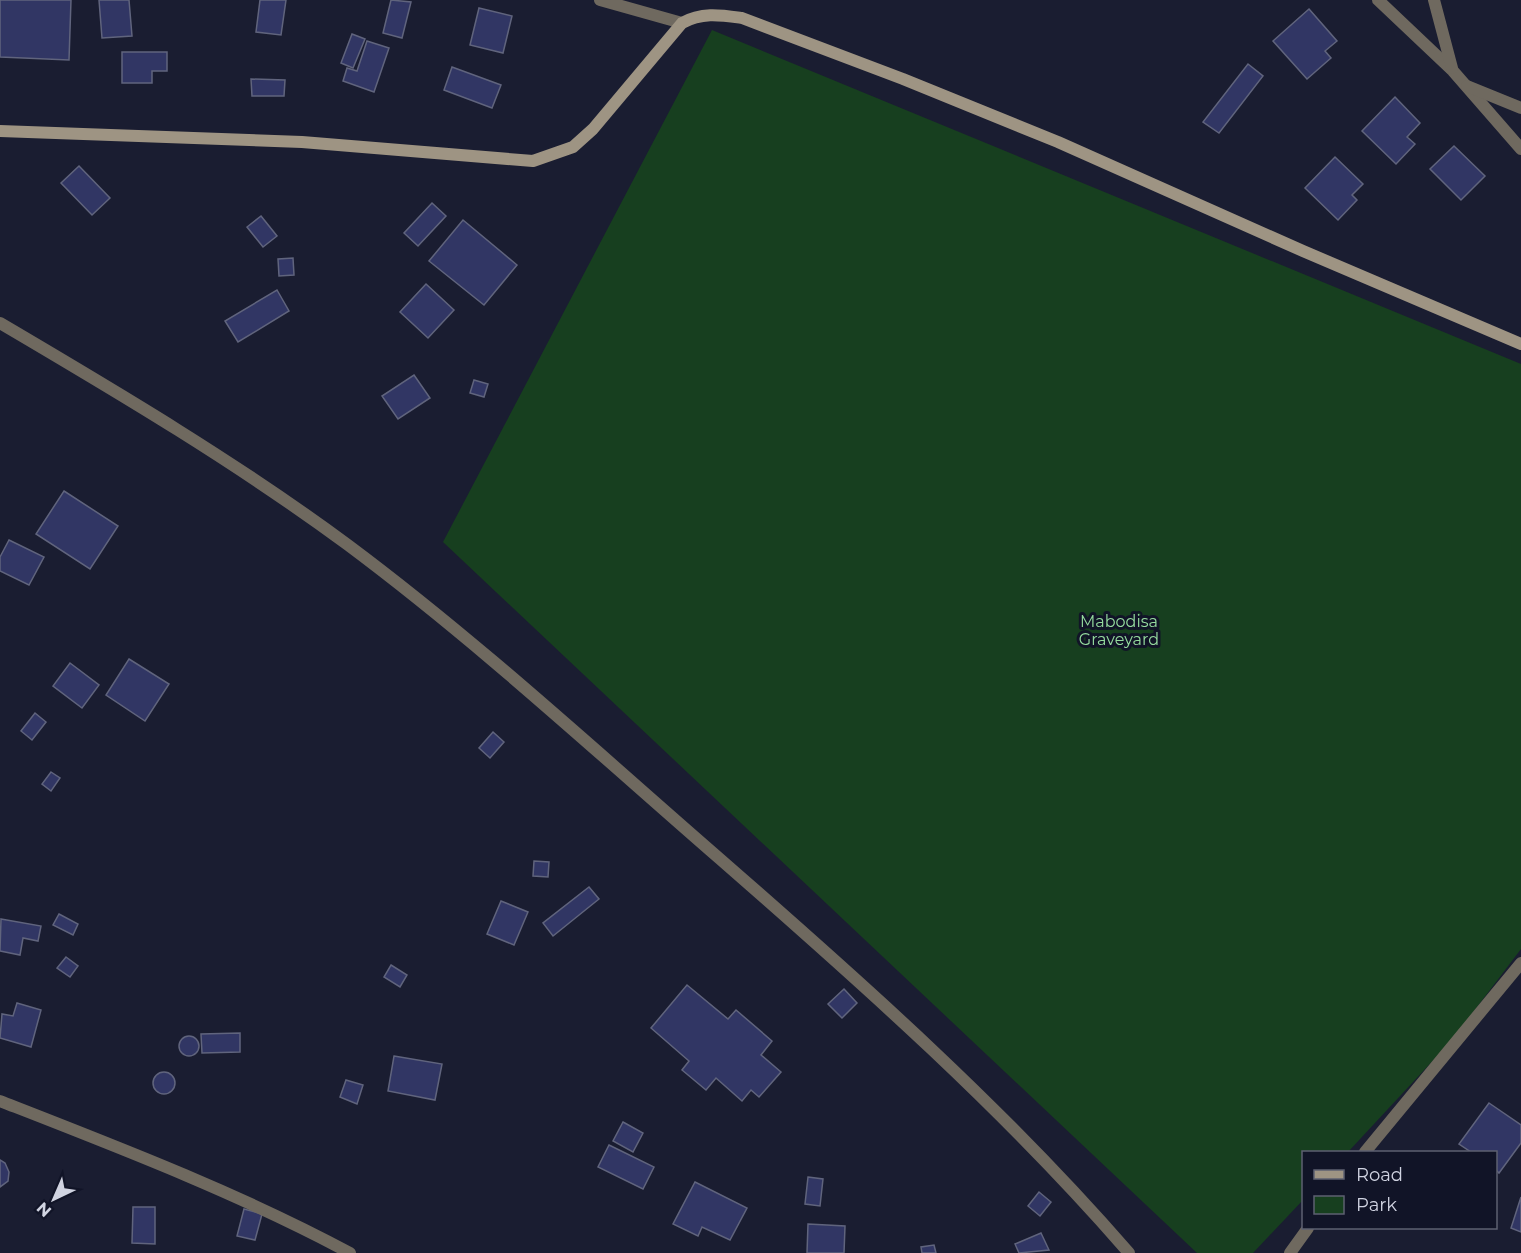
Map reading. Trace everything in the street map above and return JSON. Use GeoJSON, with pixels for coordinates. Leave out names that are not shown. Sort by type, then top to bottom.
{"type":"FeatureCollection","features":[{"type":"Feature","properties":{"kind":"street"},"geometry":{"type":"LineString","coordinates":[[600,0],[621,2],[682,23]]}},
{"type":"Feature","properties":{"kind":"street"},"geometry":{"type":"LineString","coordinates":[[1378,0],[1453,71],[1521,149]]}},
{"type":"Feature","properties":{"kind":"street"},"geometry":{"type":"LineString","coordinates":[[1434,0],[1453,71]]}},
{"type":"Feature","properties":{"kind":"street"},"geometry":{"type":"LineString","coordinates":[[0,131],[302,142],[533,161],[573,147],[593,129],[682,23],[702,15],[742,18],[1058,142],[1303,251],[1521,344]]}},
{"type":"Feature","properties":{"kind":"street"},"geometry":{"type":"LineString","coordinates":[[1465,86],[1521,108]]}},
{"type":"Feature","properties":{"kind":"street"},"geometry":{"type":"LineString","coordinates":[[0,323],[201,442],[278,494],[398,583],[494,663],[825,951],[982,1096],[1078,1195],[1129,1253]]}},
{"type":"Feature","properties":{"kind":"street"},"geometry":{"type":"LineString","coordinates":[[1366,1151],[1521,963]]}},
{"type":"Feature","properties":{"kind":"street"},"geometry":{"type":"LineString","coordinates":[[0,1101],[175,1172],[350,1253]]}},
{"type":"Feature","properties":{"kind":"street"},"geometry":{"type":"LineString","coordinates":[[1290,1253],[1307,1229]]}},
{"type":"Feature","properties":{"kind":"green space","name":"Mabodisa Graveyard"},"geometry":{"type":"Polygon","coordinates":[[[712,30],[1521,364],[1521,949],[1452,1040],[1349,1151],[1302,1151],[1302,1201],[1253,1253],[1197,1253],[443,542],[712,30]]]}},
{"type":"Feature","properties":{"kind":"building"},"geometry":{"type":"Polygon","coordinates":[[[0,0],[71,0],[69,60],[0,57],[0,0]]]}},
{"type":"Feature","properties":{"kind":"building"},"geometry":{"type":"Polygon","coordinates":[[[99,0],[129,0],[132,36],[102,38],[99,0]]]}},
{"type":"Feature","properties":{"kind":"building"},"geometry":{"type":"Polygon","coordinates":[[[260,0],[286,0],[281,35],[256,32],[260,0]]]}},
{"type":"Feature","properties":{"kind":"building"},"geometry":{"type":"Polygon","coordinates":[[[391,0],[411,2],[402,38],[383,33],[391,0]]]}},
{"type":"Feature","properties":{"kind":"building"},"geometry":{"type":"Polygon","coordinates":[[[479,8],[512,16],[503,53],[470,45],[479,8]]]}},
{"type":"Feature","properties":{"kind":"building"},"geometry":{"type":"Polygon","coordinates":[[[1309,9],[1337,41],[1325,51],[1331,58],[1307,79],[1273,41],[1309,9]]]}},
{"type":"Feature","properties":{"kind":"building"},"geometry":{"type":"Polygon","coordinates":[[[352,34],[365,39],[353,68],[341,63],[352,34]]]}},
{"type":"Feature","properties":{"kind":"building"},"geometry":{"type":"Polygon","coordinates":[[[367,41],[389,48],[374,92],[343,81],[347,68],[357,71],[367,41]]]}},
{"type":"Feature","properties":{"kind":"building"},"geometry":{"type":"Polygon","coordinates":[[[122,52],[167,52],[167,71],[152,71],[152,83],[122,83],[122,52]]]}},
{"type":"Feature","properties":{"kind":"building"},"geometry":{"type":"Polygon","coordinates":[[[1248,64],[1263,76],[1219,133],[1203,122],[1248,64]]]}},
{"type":"Feature","properties":{"kind":"building"},"geometry":{"type":"Polygon","coordinates":[[[452,67],[501,85],[492,108],[444,90],[452,67]]]}},
{"type":"Feature","properties":{"kind":"building"},"geometry":{"type":"Polygon","coordinates":[[[251,79],[285,80],[284,96],[252,96],[251,79]]]}},
{"type":"Feature","properties":{"kind":"building"},"geometry":{"type":"Polygon","coordinates":[[[1395,97],[1420,123],[1407,137],[1415,144],[1396,164],[1362,131],[1395,97]]]}},
{"type":"Feature","properties":{"kind":"building"},"geometry":{"type":"Polygon","coordinates":[[[1454,146],[1485,176],[1461,200],[1430,169],[1454,146]]]}},
{"type":"Feature","properties":{"kind":"building"},"geometry":{"type":"Polygon","coordinates":[[[1335,157],[1363,184],[1352,195],[1357,200],[1338,220],[1305,188],[1335,157]]]}},
{"type":"Feature","properties":{"kind":"building"},"geometry":{"type":"Polygon","coordinates":[[[79,166],[110,198],[92,215],[61,183],[79,166]]]}},
{"type":"Feature","properties":{"kind":"building"},"geometry":{"type":"Polygon","coordinates":[[[432,203],[446,216],[418,246],[404,233],[432,203]]]}},
{"type":"Feature","properties":{"kind":"building"},"geometry":{"type":"Polygon","coordinates":[[[261,216],[277,236],[263,247],[247,227],[261,216]]]}},
{"type":"Feature","properties":{"kind":"building"},"geometry":{"type":"Polygon","coordinates":[[[463,220],[517,265],[484,305],[429,261],[463,220]]]}},
{"type":"Feature","properties":{"kind":"building"},"geometry":{"type":"Polygon","coordinates":[[[293,258],[294,275],[279,276],[278,259],[293,258]]]}},
{"type":"Feature","properties":{"kind":"building"},"geometry":{"type":"Polygon","coordinates":[[[426,284],[454,310],[428,338],[400,312],[426,284]]]}},
{"type":"Feature","properties":{"kind":"building"},"geometry":{"type":"Polygon","coordinates":[[[277,290],[289,311],[238,342],[225,321],[277,290]]]}},
{"type":"Feature","properties":{"kind":"building"},"geometry":{"type":"Polygon","coordinates":[[[414,375],[430,398],[398,419],[382,396],[414,375]]]}},
{"type":"Feature","properties":{"kind":"building"},"geometry":{"type":"Polygon","coordinates":[[[474,380],[488,384],[484,397],[470,393],[474,380]]]}},
{"type":"Feature","properties":{"kind":"building"},"geometry":{"type":"Polygon","coordinates":[[[64,491],[118,526],[90,569],[36,534],[64,491]]]}},
{"type":"Feature","properties":{"kind":"building"},"geometry":{"type":"Polygon","coordinates":[[[9,540],[44,557],[29,585],[0,571],[0,557],[9,540]]]}},
{"type":"Feature","properties":{"kind":"building"},"geometry":{"type":"Polygon","coordinates":[[[129,659],[169,684],[145,721],[106,695],[129,659]]]}},
{"type":"Feature","properties":{"kind":"building"},"geometry":{"type":"Polygon","coordinates":[[[70,663],[99,685],[82,708],[53,686],[70,663]]]}},
{"type":"Feature","properties":{"kind":"building"},"geometry":{"type":"Polygon","coordinates":[[[35,713],[46,722],[32,740],[21,731],[35,713]]]}},
{"type":"Feature","properties":{"kind":"building"},"geometry":{"type":"Polygon","coordinates":[[[493,732],[504,742],[490,758],[479,748],[493,732]]]}},
{"type":"Feature","properties":{"kind":"building"},"geometry":{"type":"Polygon","coordinates":[[[51,772],[60,778],[51,791],[42,784],[51,772]]]}},
{"type":"Feature","properties":{"kind":"building"},"geometry":{"type":"Polygon","coordinates":[[[534,861],[549,862],[548,877],[533,876],[534,861]]]}},
{"type":"Feature","properties":{"kind":"building"},"geometry":{"type":"Polygon","coordinates":[[[589,887],[599,899],[553,936],[543,923],[589,887]]]}},
{"type":"Feature","properties":{"kind":"building"},"geometry":{"type":"Polygon","coordinates":[[[501,901],[528,912],[514,945],[487,934],[501,901]]]}},
{"type":"Feature","properties":{"kind":"building"},"geometry":{"type":"Polygon","coordinates":[[[59,914],[78,924],[73,935],[53,925],[59,914]]]}},
{"type":"Feature","properties":{"kind":"building"},"geometry":{"type":"Polygon","coordinates":[[[1,919],[41,926],[38,941],[23,938],[20,955],[0,951],[1,919]]]}},
{"type":"Feature","properties":{"kind":"building"},"geometry":{"type":"Polygon","coordinates":[[[66,957],[78,966],[70,977],[57,968],[66,957]]]}},
{"type":"Feature","properties":{"kind":"building"},"geometry":{"type":"Polygon","coordinates":[[[391,965],[407,975],[400,987],[384,977],[391,965]]]}},
{"type":"Feature","properties":{"kind":"building"},"geometry":{"type":"Polygon","coordinates":[[[687,985],[728,1019],[736,1010],[772,1041],[761,1055],[781,1072],[759,1097],[751,1090],[742,1101],[716,1078],[706,1090],[682,1070],[689,1061],[651,1028],[687,985]]]}},
{"type":"Feature","properties":{"kind":"building"},"geometry":{"type":"Polygon","coordinates":[[[844,989],[857,1003],[842,1018],[828,1004],[844,989]]]}},
{"type":"Feature","properties":{"kind":"building"},"geometry":{"type":"Polygon","coordinates":[[[17,1003],[41,1010],[31,1047],[0,1038],[2,1014],[13,1016],[17,1003]]]}},
{"type":"Feature","properties":{"kind":"building"},"geometry":{"type":"Polygon","coordinates":[[[240,1033],[240,1052],[202,1053],[201,1034],[240,1033]]]}},
{"type":"Feature","properties":{"kind":"building"},"geometry":{"type":"Polygon","coordinates":[[[189,1036],[196,1039],[199,1046],[196,1053],[189,1056],[182,1053],[179,1046],[182,1039],[189,1036]]]}},
{"type":"Feature","properties":{"kind":"building"},"geometry":{"type":"Polygon","coordinates":[[[394,1056],[442,1064],[435,1100],[388,1091],[394,1056]]]}},
{"type":"Feature","properties":{"kind":"building"},"geometry":{"type":"Polygon","coordinates":[[[164,1072],[172,1075],[175,1083],[172,1091],[164,1094],[156,1091],[153,1083],[156,1075],[164,1072]]]}},
{"type":"Feature","properties":{"kind":"building"},"geometry":{"type":"Polygon","coordinates":[[[346,1080],[363,1085],[357,1104],[340,1097],[346,1080]]]}},
{"type":"Feature","properties":{"kind":"building"},"geometry":{"type":"Polygon","coordinates":[[[1489,1103],[1521,1125],[1521,1143],[1499,1173],[1497,1171],[1497,1151],[1470,1151],[1459,1144],[1489,1103]]]}},
{"type":"Feature","properties":{"kind":"building"},"geometry":{"type":"Polygon","coordinates":[[[623,1122],[643,1133],[633,1152],[613,1141],[623,1122]]]}},
{"type":"Feature","properties":{"kind":"building"},"geometry":{"type":"Polygon","coordinates":[[[609,1145],[654,1167],[643,1189],[598,1167],[609,1145]]]}},
{"type":"Feature","properties":{"kind":"building"},"geometry":{"type":"Polygon","coordinates":[[[0,1160],[5,1163],[9,1172],[8,1181],[0,1187],[0,1160]]]}},
{"type":"Feature","properties":{"kind":"building"},"geometry":{"type":"Polygon","coordinates":[[[808,1177],[823,1179],[820,1206],[805,1204],[808,1177]]]}},
{"type":"Feature","properties":{"kind":"building"},"geometry":{"type":"Polygon","coordinates":[[[695,1182],[747,1208],[730,1240],[702,1227],[698,1236],[673,1224],[695,1182]]]}},
{"type":"Feature","properties":{"kind":"building"},"geometry":{"type":"Polygon","coordinates":[[[1039,1192],[1051,1202],[1040,1216],[1028,1206],[1039,1192]]]}},
{"type":"Feature","properties":{"kind":"building"},"geometry":{"type":"Polygon","coordinates":[[[1521,1197],[1521,1232],[1511,1228],[1521,1197]]]}},
{"type":"Feature","properties":{"kind":"building"},"geometry":{"type":"Polygon","coordinates":[[[133,1207],[155,1207],[155,1244],[132,1243],[133,1207]]]}},
{"type":"Feature","properties":{"kind":"building"},"geometry":{"type":"Polygon","coordinates":[[[244,1209],[262,1214],[255,1240],[237,1236],[244,1209]]]}},
{"type":"Feature","properties":{"kind":"building"},"geometry":{"type":"Polygon","coordinates":[[[808,1224],[845,1226],[844,1253],[807,1253],[808,1224]]]}},
{"type":"Feature","properties":{"kind":"building"},"geometry":{"type":"Polygon","coordinates":[[[1041,1233],[1049,1250],[1019,1253],[1015,1244],[1041,1233]]]}},
{"type":"Feature","properties":{"kind":"building"},"geometry":{"type":"Polygon","coordinates":[[[934,1245],[936,1253],[922,1253],[921,1247],[934,1245]]]}}]}
